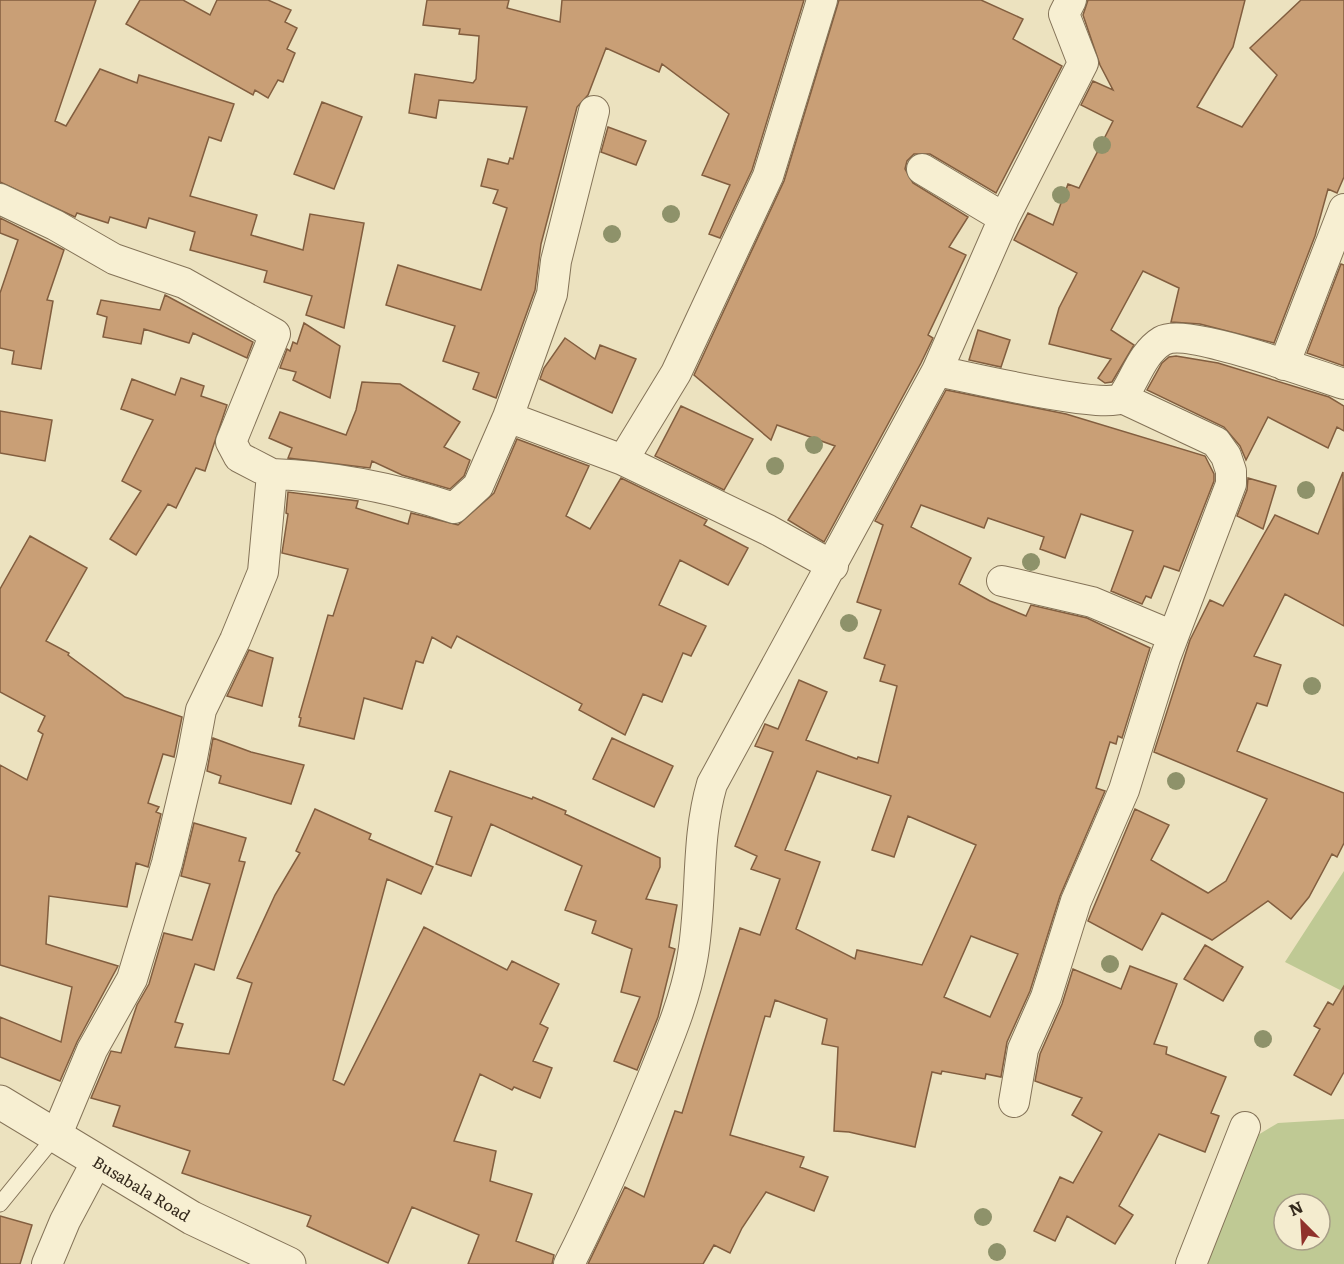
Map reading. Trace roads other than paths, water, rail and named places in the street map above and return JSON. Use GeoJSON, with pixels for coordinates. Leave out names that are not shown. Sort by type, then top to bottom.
{"type":"FeatureCollection","features":[{"type":"Feature","properties":{"kind":"street"},"geometry":{"type":"LineString","coordinates":[[623,460],[676,373],[768,176],[822,0]]}},
{"type":"Feature","properties":{"kind":"street"},"geometry":{"type":"LineString","coordinates":[[569,1264],[633,1128],[670,1035],[692,961],[699,858],[705,807],[712,784],[833,566],[937,371],[1004,218],[1083,63],[1064,14],[1071,0]]}},
{"type":"Feature","properties":{"kind":"street"},"geometry":{"type":"LineString","coordinates":[[0,199],[56,225],[114,259],[184,283],[275,334],[231,442],[239,456],[272,474],[306,475],[425,498],[454,508],[478,486],[508,417],[552,294],[556,261],[594,111]]}},
{"type":"Feature","properties":{"kind":"street"},"geometry":{"type":"LineString","coordinates":[[922,169],[1004,218]]}},
{"type":"Feature","properties":{"kind":"street"},"geometry":{"type":"LineString","coordinates":[[1284,365],[1344,209]]}},
{"type":"Feature","properties":{"kind":"street"},"geometry":{"type":"LineString","coordinates":[[937,371],[1078,398],[1116,401],[1122,398],[1155,346],[1176,336],[1208,342],[1344,384]]}},
{"type":"Feature","properties":{"kind":"street"},"geometry":{"type":"LineString","coordinates":[[1014,1102],[1023,1049],[1046,997],[1076,902],[1124,789],[1173,636],[1232,484],[1232,471],[1226,456],[1216,442],[1122,398]]}},
{"type":"Feature","properties":{"kind":"street"},"geometry":{"type":"LineString","coordinates":[[508,417],[623,460],[768,530],[833,566]]}},
{"type":"Feature","properties":{"kind":"street"},"geometry":{"type":"LineString","coordinates":[[57,1134],[92,1050],[132,980],[167,863],[201,710],[235,640],[263,572],[272,474]]}},
{"type":"Feature","properties":{"kind":"street"},"geometry":{"type":"LineString","coordinates":[[1002,581],[1092,602],[1173,636]]}},
{"type":"Feature","properties":{"kind":"street","name":"Busabala Road"},"geometry":{"type":"LineString","coordinates":[[0,1102],[57,1134],[192,1218],[289,1264]]}},
{"type":"Feature","properties":{"kind":"street"},"geometry":{"type":"LineString","coordinates":[[1191,1264],[1245,1127]]}},
{"type":"Feature","properties":{"kind":"street"},"geometry":{"type":"LineString","coordinates":[[48,1264],[65,1221],[97,1161]]}},
{"type":"Feature","properties":{"kind":"lane"},"geometry":{"type":"LineString","coordinates":[[0,1204],[57,1134]]}}]}
